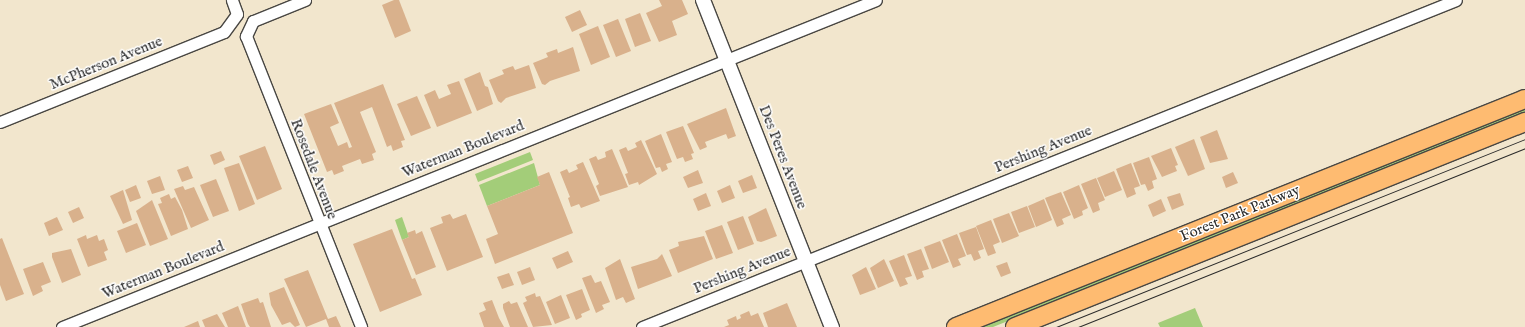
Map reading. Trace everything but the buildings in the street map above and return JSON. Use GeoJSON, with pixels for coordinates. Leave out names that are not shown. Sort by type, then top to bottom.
{"type":"FeatureCollection","features":[{"type":"Feature","properties":{"kind":"main road","name":"Forest Park Parkway"},"geometry":{"type":"LineString","coordinates":[[956,327],[1525,99]]}},
{"type":"Feature","properties":{"kind":"main road","name":"Forest Park Parkway"},"geometry":{"type":"LineString","coordinates":[[1015,327],[1525,122]]}},
{"type":"Feature","properties":{"kind":"street","name":"McPherson Avenue"},"geometry":{"type":"LineString","coordinates":[[0,122],[224,32],[237,14],[232,0]]}},
{"type":"Feature","properties":{"kind":"street","name":"Rosedale Avenue"},"geometry":{"type":"LineString","coordinates":[[304,0],[253,21],[246,36],[361,327]]}},
{"type":"Feature","properties":{"kind":"street","name":"Des Peres Avenue"},"geometry":{"type":"LineString","coordinates":[[703,0],[832,327]]}},
{"type":"Feature","properties":{"kind":"street","name":"Waterman Boulevard"},"geometry":{"type":"LineString","coordinates":[[62,327],[319,222],[876,0]]}},
{"type":"Feature","properties":{"kind":"street","name":"Pershing Avenue"},"geometry":{"type":"LineString","coordinates":[[642,327],[1456,0]]}},
{"type":"Feature","properties":{"kind":"green space"},"geometry":{"type":"Polygon","coordinates":[[[1525,106],[1525,113],[993,327],[974,327],[1525,106]]]}},
{"type":"Feature","properties":{"kind":"green space"},"geometry":{"type":"Polygon","coordinates":[[[530,152],[533,160],[478,182],[475,174],[530,152]]]}},
{"type":"Feature","properties":{"kind":"green space"},"geometry":{"type":"Polygon","coordinates":[[[534,163],[540,185],[487,206],[479,185],[534,163]]]}},
{"type":"Feature","properties":{"kind":"green space"},"geometry":{"type":"Polygon","coordinates":[[[402,217],[409,237],[402,240],[395,220],[402,217]]]}},
{"type":"Feature","properties":{"kind":"green space"},"geometry":{"type":"Polygon","coordinates":[[[1195,308],[1203,327],[1160,327],[1158,323],[1195,308]]]}},
{"type":"Feature","properties":{"kind":"tram line"},"geometry":{"type":"LineString","coordinates":[[1056,327],[1525,139]]}},
{"type":"Feature","properties":{"kind":"tram line"},"geometry":{"type":"LineString","coordinates":[[1078,327],[1525,148]]}}]}
